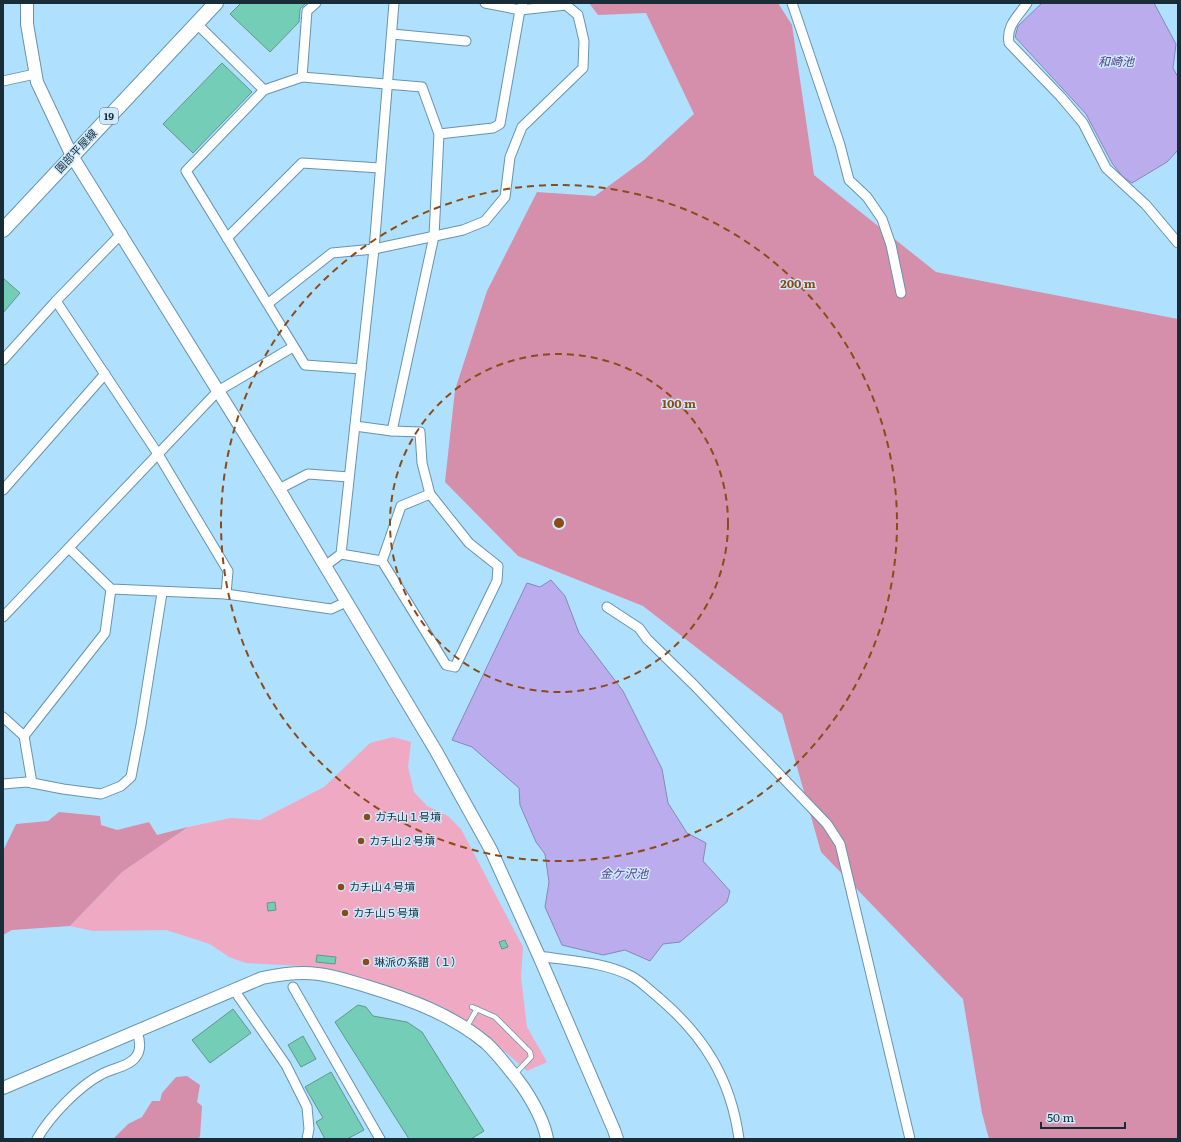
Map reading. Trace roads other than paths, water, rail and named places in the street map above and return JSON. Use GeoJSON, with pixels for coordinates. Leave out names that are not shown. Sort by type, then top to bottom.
{"type":"FeatureCollection","features":[{"type":"Feature","properties":{"kind":"main road","name":"園部平屋線"},"geometry":{"type":"LineString","coordinates":[[3,230],[216,3]]}},
{"type":"Feature","properties":{"kind":"street"},"geometry":{"type":"LineString","coordinates":[[27,3],[27,24],[37,82],[72,156],[122,233],[279,489],[436,751],[491,850],[539,956],[617,1139]]}},
{"type":"Feature","properties":{"kind":"street"},"geometry":{"type":"LineString","coordinates":[[302,77],[307,11],[316,3]]}},
{"type":"Feature","properties":{"kind":"street"},"geometry":{"type":"LineString","coordinates":[[341,554],[374,249],[394,3]]}},
{"type":"Feature","properties":{"kind":"street"},"geometry":{"type":"LineString","coordinates":[[270,302],[332,253],[374,249],[463,230],[485,221],[505,197],[510,157],[522,127],[583,68],[584,42],[578,15],[566,5],[522,7],[485,3]]}},
{"type":"Feature","properties":{"kind":"street"},"geometry":{"type":"LineString","coordinates":[[792,3],[840,145],[849,180],[867,197],[882,220],[891,245],[901,293]]}},
{"type":"Feature","properties":{"kind":"street"},"geometry":{"type":"LineString","coordinates":[[1027,3],[1010,24],[1007,34],[1009,43],[1061,97],[1083,123],[1106,168],[1146,205],[1178,243]]}},
{"type":"Feature","properties":{"kind":"street"},"geometry":{"type":"LineString","coordinates":[[439,134],[493,128],[500,124],[522,7]]}},
{"type":"Feature","properties":{"kind":"street"},"geometry":{"type":"LineString","coordinates":[[196,23],[264,90]]}},
{"type":"Feature","properties":{"kind":"street"},"geometry":{"type":"LineString","coordinates":[[392,34],[466,41]]}},
{"type":"Feature","properties":{"kind":"street"},"geometry":{"type":"LineString","coordinates":[[3,81],[35,74]]}},
{"type":"Feature","properties":{"kind":"street"},"geometry":{"type":"LineString","coordinates":[[361,370],[304,365],[186,171],[264,90],[302,77],[422,87],[439,134],[434,236],[392,431]]}},
{"type":"Feature","properties":{"kind":"street"},"geometry":{"type":"LineString","coordinates":[[227,238],[302,163],[380,168]]}},
{"type":"Feature","properties":{"kind":"street"},"geometry":{"type":"LineString","coordinates":[[3,360],[56,301],[122,233]]}},
{"type":"Feature","properties":{"kind":"street"},"geometry":{"type":"LineString","coordinates":[[56,301],[158,454],[228,571],[226,594]]}},
{"type":"Feature","properties":{"kind":"street"},"geometry":{"type":"LineString","coordinates":[[5,611],[69,548],[218,391],[293,347]]}},
{"type":"Feature","properties":{"kind":"street"},"geometry":{"type":"LineString","coordinates":[[3,490],[105,374]]}},
{"type":"Feature","properties":{"kind":"street"},"geometry":{"type":"LineString","coordinates":[[325,566],[341,554],[382,561],[446,665],[455,667],[497,581],[498,566],[469,543],[430,494],[422,463],[420,432],[392,431],[355,426]]}},
{"type":"Feature","properties":{"kind":"street"},"geometry":{"type":"LineString","coordinates":[[279,489],[308,474],[349,477]]}},
{"type":"Feature","properties":{"kind":"street"},"geometry":{"type":"LineString","coordinates":[[382,561],[400,506],[430,494]]}},
{"type":"Feature","properties":{"kind":"street"},"geometry":{"type":"LineString","coordinates":[[69,548],[111,589],[162,593],[226,594],[331,609],[346,602]]}},
{"type":"Feature","properties":{"kind":"street"},"geometry":{"type":"LineString","coordinates":[[24,736],[105,633],[111,589]]}},
{"type":"Feature","properties":{"kind":"street"},"geometry":{"type":"LineString","coordinates":[[3,784],[32,782],[63,789],[101,794],[121,786],[131,777],[141,725],[162,593]]}},
{"type":"Feature","properties":{"kind":"street"},"geometry":{"type":"LineString","coordinates":[[607,607],[639,628],[647,639],[694,684],[827,824],[840,844],[910,1139]]}},
{"type":"Feature","properties":{"kind":"street"},"geometry":{"type":"LineString","coordinates":[[3,717],[24,736],[32,782]]}},
{"type":"Feature","properties":{"kind":"street"},"geometry":{"type":"LineString","coordinates":[[539,956],[602,966],[632,976],[680,1016],[713,1057],[730,1096],[739,1139]]}},
{"type":"Feature","properties":{"kind":"street"},"geometry":{"type":"LineString","coordinates":[[3,1088],[262,978],[283,974],[305,973],[339,978],[405,998],[434,1010],[466,1028],[486,1044],[506,1064],[532,1102],[546,1132],[547,1139]]}},
{"type":"Feature","properties":{"kind":"street"},"geometry":{"type":"LineString","coordinates":[[293,987],[376,1138]]}},
{"type":"Feature","properties":{"kind":"street"},"geometry":{"type":"LineString","coordinates":[[234,990],[286,1065],[307,1107],[309,1129],[306,1139]]}},
{"type":"Feature","properties":{"kind":"street"},"geometry":{"type":"LineString","coordinates":[[38,1139],[56,1113],[96,1077],[135,1058],[139,1050],[140,1039],[137,1032]]}},
{"type":"Feature","properties":{"kind":"lane"},"geometry":{"type":"LineString","coordinates":[[466,1028],[474,1008],[495,1017],[530,1052],[532,1057],[514,1075]]}},
{"type":"Feature","properties":{"kind":"water","name":"和崎池"},"geometry":{"type":"Polygon","coordinates":[[[1042,3],[1154,3],[1176,44],[1173,68],[1178,77],[1178,150],[1167,162],[1132,183],[1123,177],[1112,163],[1086,114],[1015,37],[1018,26],[1042,3]]]}},
{"type":"Feature","properties":{"kind":"water","name":"金ケ沢池"},"geometry":{"type":"Polygon","coordinates":[[[551,580],[565,596],[579,633],[623,691],[662,769],[668,803],[687,833],[706,843],[703,861],[730,891],[727,902],[680,942],[663,944],[650,961],[625,950],[603,955],[562,945],[545,907],[549,882],[545,854],[536,842],[520,805],[519,788],[472,747],[452,740],[527,583],[540,587],[551,580]]]}},
{"type":"Feature","properties":{"kind":"place","name":"カチ山１号墳"},"geometry":{"type":"Point","coordinates":[367,817]}},
{"type":"Feature","properties":{"kind":"place","name":"カチ山２号墳"},"geometry":{"type":"Point","coordinates":[361,841]}},
{"type":"Feature","properties":{"kind":"place","name":"カチ山４号墳"},"geometry":{"type":"Point","coordinates":[341,887]}},
{"type":"Feature","properties":{"kind":"place","name":"カチ山５号墳"},"geometry":{"type":"Point","coordinates":[345,913]}},
{"type":"Feature","properties":{"kind":"place","name":"琳派の系譜（１）"},"geometry":{"type":"Point","coordinates":[366,962]}}]}
